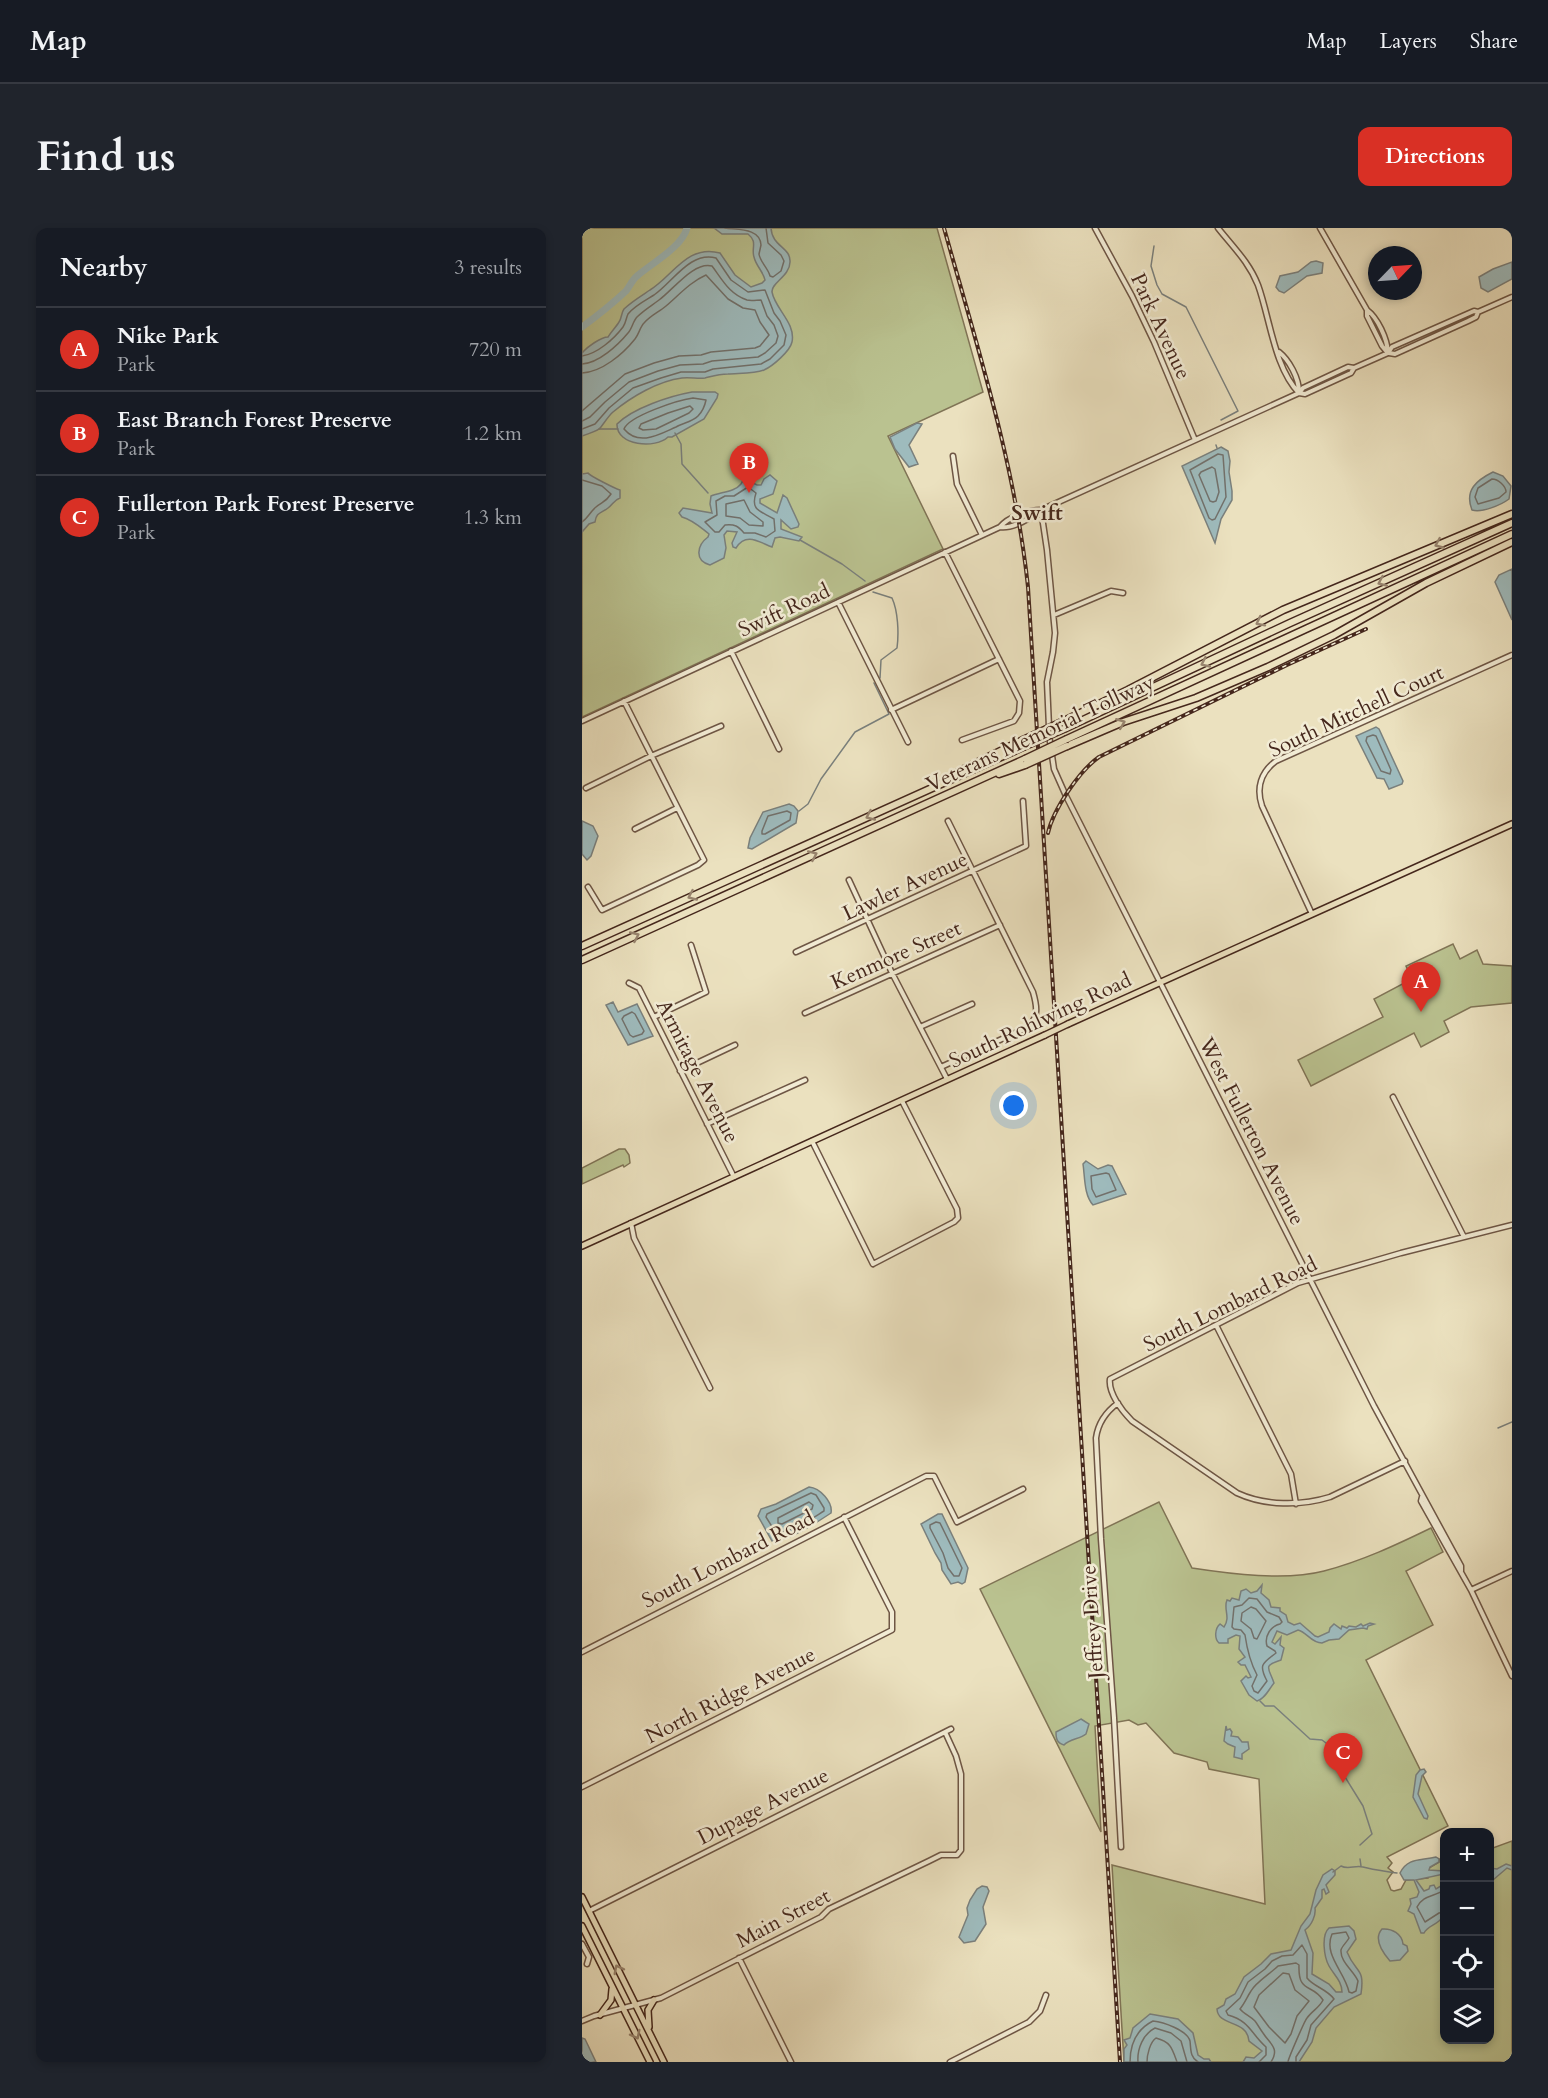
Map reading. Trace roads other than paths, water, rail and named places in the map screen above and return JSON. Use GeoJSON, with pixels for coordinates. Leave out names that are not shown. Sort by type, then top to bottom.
{"type":"FeatureCollection","features":[{"type":"Feature","properties":{"kind":"highway"},"geometry":{"type":"LineString","coordinates":[[1023,744],[1283,610],[1512,512]]}},
{"type":"Feature","properties":{"kind":"highway","name":"Veterans Memorial Tollway"},"geometry":{"type":"LineString","coordinates":[[582,946],[1023,744],[1066,728],[1290,623],[1512,523]]}},
{"type":"Feature","properties":{"kind":"highway","name":"Veterans Memorial Tollway"},"geometry":{"type":"LineString","coordinates":[[582,960],[970,784],[1025,762],[1512,534]]}},
{"type":"Feature","properties":{"kind":"highway"},"geometry":{"type":"LineString","coordinates":[[1067,742],[1196,698],[1278,662],[1465,564],[1512,544]]}},
{"type":"Feature","properties":{"kind":"main road","name":"South Rohlwing Road"},"geometry":{"type":"LineString","coordinates":[[582,1246],[1512,824]]}},
{"type":"Feature","properties":{"kind":"main road"},"geometry":{"type":"LineString","coordinates":[[582,1897],[664,2062]]}},
{"type":"Feature","properties":{"kind":"main road"},"geometry":{"type":"LineString","coordinates":[[582,1926],[650,2062]]}},
{"type":"Feature","properties":{"kind":"main road"},"geometry":{"type":"LineString","coordinates":[[600,2015],[611,2000],[612,1987]]}},
{"type":"Feature","properties":{"kind":"main road"},"geometry":{"type":"LineString","coordinates":[[649,2032],[648,2010],[654,2000]]}},
{"type":"Feature","properties":{"kind":"street","name":"Park Avenue"},"geometry":{"type":"LineString","coordinates":[[1095,228],[1124,280],[1154,342],[1195,440]]}},
{"type":"Feature","properties":{"kind":"street"},"geometry":{"type":"LineString","coordinates":[[1218,228],[1241,255],[1254,277],[1280,360],[1293,387],[1299,393]]}},
{"type":"Feature","properties":{"kind":"street"},"geometry":{"type":"LineString","coordinates":[[1320,228],[1367,310],[1373,314],[1387,344],[1388,353]]}},
{"type":"Feature","properties":{"kind":"street","name":"Swift Road"},"geometry":{"type":"LineString","coordinates":[[582,721],[1000,527],[1004,522],[1032,510],[1041,510],[1299,393],[1303,388],[1348,367],[1354,368],[1388,353],[1395,354],[1512,297]]}},
{"type":"Feature","properties":{"kind":"street"},"geometry":{"type":"LineString","coordinates":[[953,456],[959,488],[982,535]]}},
{"type":"Feature","properties":{"kind":"street","name":"West Fullerton Avenue"},"geometry":{"type":"LineString","coordinates":[[1041,510],[1054,615],[1054,645],[1047,688],[1052,760],[1058,777],[1160,983],[1422,1497],[1425,1498],[1457,1558],[1461,1571],[1512,1676]]}},
{"type":"Feature","properties":{"kind":"street"},"geometry":{"type":"LineString","coordinates":[[945,552],[1019,698],[1019,713],[1014,721],[962,740]]}},
{"type":"Feature","properties":{"kind":"street"},"geometry":{"type":"LineString","coordinates":[[1054,615],[1111,591],[1123,593]]}},
{"type":"Feature","properties":{"kind":"street"},"geometry":{"type":"LineString","coordinates":[[838,602],[908,742]]}},
{"type":"Feature","properties":{"kind":"street"},"geometry":{"type":"LineString","coordinates":[[731,651],[779,749]]}},
{"type":"Feature","properties":{"kind":"street","name":"South Mitchell Court"},"geometry":{"type":"LineString","coordinates":[[1312,914],[1262,806],[1259,788],[1266,770],[1276,762],[1512,655]]}},
{"type":"Feature","properties":{"kind":"street"},"geometry":{"type":"LineString","coordinates":[[891,710],[999,659]]}},
{"type":"Feature","properties":{"kind":"street"},"geometry":{"type":"LineString","coordinates":[[588,887],[602,910],[698,865],[704,860],[624,701]]}},
{"type":"Feature","properties":{"kind":"street"},"geometry":{"type":"LineString","coordinates":[[586,788],[651,756],[721,726]]}},
{"type":"Feature","properties":{"kind":"street","name":"Lawler Avenue"},"geometry":{"type":"LineString","coordinates":[[796,952],[1026,846],[1023,801]]}},
{"type":"Feature","properties":{"kind":"street"},"geometry":{"type":"LineString","coordinates":[[635,829],[677,808]]}},
{"type":"Feature","properties":{"kind":"street"},"geometry":{"type":"LineString","coordinates":[[941,1067],[1028,1027],[1036,1018],[1037,1005],[1033,992],[948,821]]}},
{"type":"Feature","properties":{"kind":"street"},"geometry":{"type":"LineString","coordinates":[[849,880],[892,974],[947,1080]]}},
{"type":"Feature","properties":{"kind":"street","name":"Kenmore Street"},"geometry":{"type":"LineString","coordinates":[[804,1013],[1000,925]]}},
{"type":"Feature","properties":{"kind":"street"},"geometry":{"type":"LineString","coordinates":[[654,1017],[706,992],[691,945]]}},
{"type":"Feature","properties":{"kind":"street","name":"Armitage Avenue"},"geometry":{"type":"LineString","coordinates":[[629,983],[639,988],[734,1177]]}},
{"type":"Feature","properties":{"kind":"street"},"geometry":{"type":"LineString","coordinates":[[920,1027],[972,1004]]}},
{"type":"Feature","properties":{"kind":"street"},"geometry":{"type":"LineString","coordinates":[[680,1071],[735,1045]]}},
{"type":"Feature","properties":{"kind":"street"},"geometry":{"type":"LineString","coordinates":[[707,1124],[805,1080]]}},
{"type":"Feature","properties":{"kind":"street"},"geometry":{"type":"LineString","coordinates":[[1393,1098],[1464,1237]]}},
{"type":"Feature","properties":{"kind":"street"},"geometry":{"type":"LineString","coordinates":[[812,1142],[873,1264],[958,1218],[957,1209],[902,1101]]}},
{"type":"Feature","properties":{"kind":"street"},"geometry":{"type":"LineString","coordinates":[[631,1223],[634,1238],[710,1388]]}},
{"type":"Feature","properties":{"kind":"street","name":"South Lombard Road"},"geometry":{"type":"LineString","coordinates":[[1118,1403],[1109,1387],[1110,1379],[1298,1283],[1512,1225]]}},
{"type":"Feature","properties":{"kind":"street"},"geometry":{"type":"LineString","coordinates":[[1216,1325],[1291,1474],[1296,1504]]}},
{"type":"Feature","properties":{"kind":"street"},"geometry":{"type":"LineString","coordinates":[[1118,1403],[1139,1427],[1237,1493],[1254,1499],[1296,1504],[1330,1497],[1405,1461]]}},
{"type":"Feature","properties":{"kind":"street","name":"Jeffrey Drive"},"geometry":{"type":"LineString","coordinates":[[1118,1403],[1110,1409],[1101,1422],[1096,1438],[1121,1847]]}},
{"type":"Feature","properties":{"kind":"street","name":"South Lombard Road"},"geometry":{"type":"LineString","coordinates":[[582,1652],[930,1474],[934,1476],[957,1522],[1023,1489]]}},
{"type":"Feature","properties":{"kind":"street","name":"North Ridge Avenue"},"geometry":{"type":"LineString","coordinates":[[582,1787],[892,1630],[892,1612],[844,1517]]}},
{"type":"Feature","properties":{"kind":"street"},"geometry":{"type":"LineString","coordinates":[[1471,1590],[1512,1570]]}},
{"type":"Feature","properties":{"kind":"street","name":"Dupage Avenue"},"geometry":{"type":"LineString","coordinates":[[589,1911],[951,1729]]}},
{"type":"Feature","properties":{"kind":"street","name":"Main Street"},"geometry":{"type":"LineString","coordinates":[[582,2021],[654,2000],[941,1855],[957,1855],[961,1850],[961,1774],[945,1732]]}},
{"type":"Feature","properties":{"kind":"street"},"geometry":{"type":"LineString","coordinates":[[582,1944],[589,1957],[587,1964]]}},
{"type":"Feature","properties":{"kind":"street"},"geometry":{"type":"LineString","coordinates":[[739,1958],[791,2062]]}},
{"type":"Feature","properties":{"kind":"street"},"geometry":{"type":"LineString","coordinates":[[950,2062],[1029,2022],[1040,2011],[1046,1995]]}},
{"type":"Feature","properties":{"kind":"water"},"geometry":{"type":"Polygon","coordinates":[[[714,228],[771,228],[775,239],[788,253],[789,267],[774,285],[772,292],[791,329],[791,346],[776,362],[760,371],[682,378],[654,386],[620,406],[598,430],[582,436],[582,353],[594,343],[608,337],[627,306],[658,284],[689,257],[708,251],[720,253],[735,275],[751,287],[765,280],[753,254],[754,242],[751,237],[748,234],[722,234],[714,228]]]}},
{"type":"Feature","properties":{"kind":"water"},"geometry":{"type":"Polygon","coordinates":[[[1316,261],[1323,263],[1322,273],[1307,276],[1284,293],[1276,287],[1280,276],[1298,272],[1316,261]]]}},
{"type":"Feature","properties":{"kind":"water"},"geometry":{"type":"Polygon","coordinates":[[[1512,262],[1512,279],[1488,292],[1481,288],[1479,277],[1512,262]]]}},
{"type":"Feature","properties":{"kind":"water"},"geometry":{"type":"Polygon","coordinates":[[[692,392],[718,394],[704,419],[672,437],[646,444],[630,441],[618,431],[617,424],[632,413],[673,396],[692,392]]]}},
{"type":"Feature","properties":{"kind":"water"},"geometry":{"type":"Polygon","coordinates":[[[917,423],[922,424],[909,445],[918,464],[909,467],[895,449],[890,437],[917,423]]]}},
{"type":"Feature","properties":{"kind":"water"},"geometry":{"type":"Polygon","coordinates":[[[1221,447],[1228,451],[1232,500],[1221,519],[1215,543],[1182,466],[1221,447]]]}},
{"type":"Feature","properties":{"kind":"water"},"geometry":{"type":"Polygon","coordinates":[[[748,470],[752,472],[753,483],[757,485],[761,485],[770,475],[777,481],[773,494],[760,499],[760,503],[777,513],[783,495],[787,498],[799,524],[798,527],[791,529],[781,520],[781,529],[802,537],[799,541],[775,538],[772,547],[748,539],[736,548],[732,543],[737,532],[727,531],[724,535],[726,548],[724,558],[710,565],[705,563],[701,560],[699,552],[701,544],[709,534],[679,513],[683,508],[712,513],[711,496],[738,487],[748,470]]]}},
{"type":"Feature","properties":{"kind":"water"},"geometry":{"type":"Polygon","coordinates":[[[1493,472],[1503,476],[1511,486],[1509,499],[1491,508],[1472,510],[1471,491],[1477,482],[1493,472]]]}},
{"type":"Feature","properties":{"kind":"water"},"geometry":{"type":"Polygon","coordinates":[[[588,473],[620,490],[620,498],[598,514],[595,522],[589,524],[582,532],[582,474],[588,473]]]}},
{"type":"Feature","properties":{"kind":"water"},"geometry":{"type":"Polygon","coordinates":[[[1512,569],[1512,620],[1495,582],[1499,575],[1512,569]]]}},
{"type":"Feature","properties":{"kind":"water"},"geometry":{"type":"Polygon","coordinates":[[[1376,727],[1403,781],[1402,784],[1389,789],[1384,779],[1377,778],[1356,736],[1376,727]]]}},
{"type":"Feature","properties":{"kind":"water"},"geometry":{"type":"Polygon","coordinates":[[[789,804],[798,811],[796,823],[752,849],[748,848],[750,838],[763,812],[789,804]]]}},
{"type":"Feature","properties":{"kind":"water"},"geometry":{"type":"Polygon","coordinates":[[[582,821],[593,826],[598,836],[591,856],[587,860],[582,854],[582,821]]]}},
{"type":"Feature","properties":{"kind":"water"},"geometry":{"type":"Polygon","coordinates":[[[613,1002],[618,1012],[637,1004],[653,1036],[628,1045],[606,1005],[613,1002]]]}},
{"type":"Feature","properties":{"kind":"water"},"geometry":{"type":"Polygon","coordinates":[[[1086,1161],[1098,1169],[1108,1165],[1112,1166],[1126,1194],[1093,1205],[1085,1186],[1083,1164],[1086,1161]]]}},
{"type":"Feature","properties":{"kind":"water"},"geometry":{"type":"Polygon","coordinates":[[[809,1487],[825,1496],[830,1504],[831,1513],[794,1535],[772,1541],[758,1516],[761,1509],[809,1487]]]}},
{"type":"Feature","properties":{"kind":"water"},"geometry":{"type":"Polygon","coordinates":[[[942,1514],[968,1568],[965,1582],[962,1584],[958,1582],[951,1584],[921,1524],[942,1514]]]}},
{"type":"Feature","properties":{"kind":"water"},"geometry":{"type":"Polygon","coordinates":[[[1262,1585],[1261,1593],[1269,1600],[1271,1607],[1280,1608],[1288,1622],[1294,1625],[1300,1623],[1315,1636],[1329,1632],[1334,1624],[1341,1629],[1342,1626],[1347,1628],[1361,1624],[1363,1626],[1374,1624],[1368,1626],[1367,1629],[1349,1630],[1339,1639],[1322,1643],[1298,1630],[1287,1635],[1277,1631],[1272,1642],[1275,1644],[1281,1637],[1280,1645],[1284,1648],[1281,1660],[1269,1666],[1274,1683],[1265,1696],[1257,1701],[1249,1695],[1241,1681],[1246,1676],[1251,1677],[1245,1665],[1238,1662],[1245,1657],[1239,1649],[1240,1636],[1236,1635],[1228,1639],[1228,1643],[1219,1643],[1216,1634],[1220,1624],[1224,1627],[1226,1623],[1227,1600],[1230,1601],[1232,1598],[1239,1600],[1241,1591],[1246,1589],[1251,1593],[1257,1591],[1262,1585]]]}},
{"type":"Feature","properties":{"kind":"water"},"geometry":{"type":"Polygon","coordinates":[[[1081,1719],[1089,1724],[1086,1734],[1064,1745],[1058,1742],[1056,1732],[1081,1719]]]}},
{"type":"Feature","properties":{"kind":"water"},"geometry":{"type":"Polygon","coordinates":[[[1226,1726],[1227,1730],[1230,1729],[1232,1732],[1231,1736],[1238,1737],[1242,1742],[1248,1742],[1249,1749],[1242,1754],[1242,1759],[1234,1757],[1235,1747],[1224,1741],[1226,1726]]]}},
{"type":"Feature","properties":{"kind":"water"},"geometry":{"type":"Polygon","coordinates":[[[1424,1769],[1426,1772],[1422,1776],[1418,1794],[1428,1816],[1427,1819],[1424,1818],[1413,1797],[1416,1775],[1424,1769]]]}},
{"type":"Feature","properties":{"kind":"water"},"geometry":{"type":"Polygon","coordinates":[[[1436,1857],[1439,1859],[1439,1862],[1429,1870],[1440,1871],[1440,1875],[1416,1880],[1424,1891],[1430,1886],[1434,1885],[1436,1889],[1440,1886],[1440,1920],[1424,1933],[1421,1933],[1414,1914],[1408,1911],[1411,1904],[1410,1899],[1417,1897],[1419,1892],[1414,1880],[1404,1880],[1400,1873],[1407,1864],[1436,1857]]]}},
{"type":"Feature","properties":{"kind":"water"},"geometry":{"type":"Polygon","coordinates":[[[1506,1864],[1512,1866],[1512,1870],[1507,1868],[1494,1879],[1494,1869],[1506,1864]]]}},
{"type":"Feature","properties":{"kind":"water"},"geometry":{"type":"Polygon","coordinates":[[[1332,1869],[1335,1875],[1326,1885],[1329,1892],[1326,1894],[1324,1889],[1322,1890],[1322,1898],[1315,1908],[1313,1920],[1305,1930],[1313,1953],[1312,1974],[1329,1984],[1336,1992],[1342,1992],[1339,1981],[1327,1962],[1324,1941],[1329,1928],[1349,1926],[1354,1931],[1356,1939],[1347,1952],[1361,1975],[1361,1994],[1334,2007],[1316,2028],[1312,2042],[1299,2062],[1243,2062],[1246,2057],[1254,2058],[1262,2051],[1249,2041],[1243,2029],[1222,2018],[1217,2009],[1224,2005],[1226,1999],[1235,1994],[1244,1977],[1271,1954],[1291,1950],[1301,1926],[1310,1914],[1316,1890],[1323,1875],[1332,1869]]]}},
{"type":"Feature","properties":{"kind":"water"},"geometry":{"type":"Polygon","coordinates":[[[982,1886],[987,1887],[989,1891],[983,1907],[986,1924],[975,1941],[964,1943],[959,1937],[968,1915],[967,1908],[977,1889],[982,1886]]]}},
{"type":"Feature","properties":{"kind":"water"},"geometry":{"type":"Polygon","coordinates":[[[1382,1929],[1396,1932],[1403,1944],[1407,1946],[1408,1951],[1400,1960],[1390,1961],[1382,1950],[1378,1937],[1382,1929]]]}},
{"type":"Feature","properties":{"kind":"water"},"geometry":{"type":"Polygon","coordinates":[[[1150,2014],[1178,2019],[1193,2033],[1198,2055],[1211,2062],[1124,2062],[1124,2049],[1127,2045],[1124,2040],[1130,2038],[1133,2028],[1150,2014]]]}},
{"type":"Feature","properties":{"kind":"water"},"geometry":{"type":"Polygon","coordinates":[[[582,2038],[585,2039],[596,2062],[585,2062],[582,2056],[582,2038]]]}},
{"type":"Feature","properties":{"kind":"waterway"},"geometry":{"type":"LineString","coordinates":[[582,327],[626,291],[637,276],[673,248],[687,228]]}},
{"type":"Feature","properties":{"kind":"waterway"},"geometry":{"type":"LineString","coordinates":[[1154,246],[1151,266],[1157,285],[1162,294],[1186,307],[1238,411],[1221,420]]}},
{"type":"Feature","properties":{"kind":"waterway"},"geometry":{"type":"LineString","coordinates":[[599,429],[618,429]]}},
{"type":"Feature","properties":{"kind":"waterway"},"geometry":{"type":"LineString","coordinates":[[675,433],[681,444],[682,464],[708,493]]}},
{"type":"Feature","properties":{"kind":"waterway"},"geometry":{"type":"LineString","coordinates":[[800,540],[842,564],[865,581]]}},
{"type":"Feature","properties":{"kind":"waterway"},"geometry":{"type":"LineString","coordinates":[[873,592],[892,598],[898,622],[897,648],[881,660],[880,678]]}},
{"type":"Feature","properties":{"kind":"waterway"},"geometry":{"type":"LineString","coordinates":[[799,811],[808,804],[821,779],[855,732],[889,714],[874,683]]}},
{"type":"Feature","properties":{"kind":"waterway"},"geometry":{"type":"LineString","coordinates":[[1498,1428],[1512,1422]]}},
{"type":"Feature","properties":{"kind":"waterway"},"geometry":{"type":"LineString","coordinates":[[1260,1701],[1265,1706],[1274,1706],[1310,1739],[1322,1740],[1326,1743],[1363,1806],[1372,1834],[1360,1845]]}},
{"type":"Feature","properties":{"kind":"waterway"},"geometry":{"type":"LineString","coordinates":[[1360,1859],[1361,1866]]}},
{"type":"Feature","properties":{"kind":"waterway"},"geometry":{"type":"LineString","coordinates":[[1333,1872],[1341,1866],[1397,1873]]}},
{"type":"Feature","properties":{"kind":"railway"},"geometry":{"type":"LineString","coordinates":[[944,228],[994,406],[1014,496],[1028,587],[1120,2062]]}},
{"type":"Feature","properties":{"kind":"railway"},"geometry":{"type":"LineString","coordinates":[[1048,833],[1055,813],[1068,792],[1083,772],[1099,757],[1366,629]]}},
{"type":"Feature","properties":{"kind":"place","name":"East Branch Forest Preserve"},"geometry":{"type":"Point","coordinates":[749,493]}},
{"type":"Feature","properties":{"kind":"place","name":"Nike Park"},"geometry":{"type":"Point","coordinates":[1421,1012]}},
{"type":"Feature","properties":{"kind":"place","name":"Fullerton Park Forest Preserve"},"geometry":{"type":"Point","coordinates":[1343,1783]}},
{"type":"Feature","properties":{"kind":"district","name":"Swift"},"geometry":{"type":"Point","coordinates":[1037,512]}}]}
